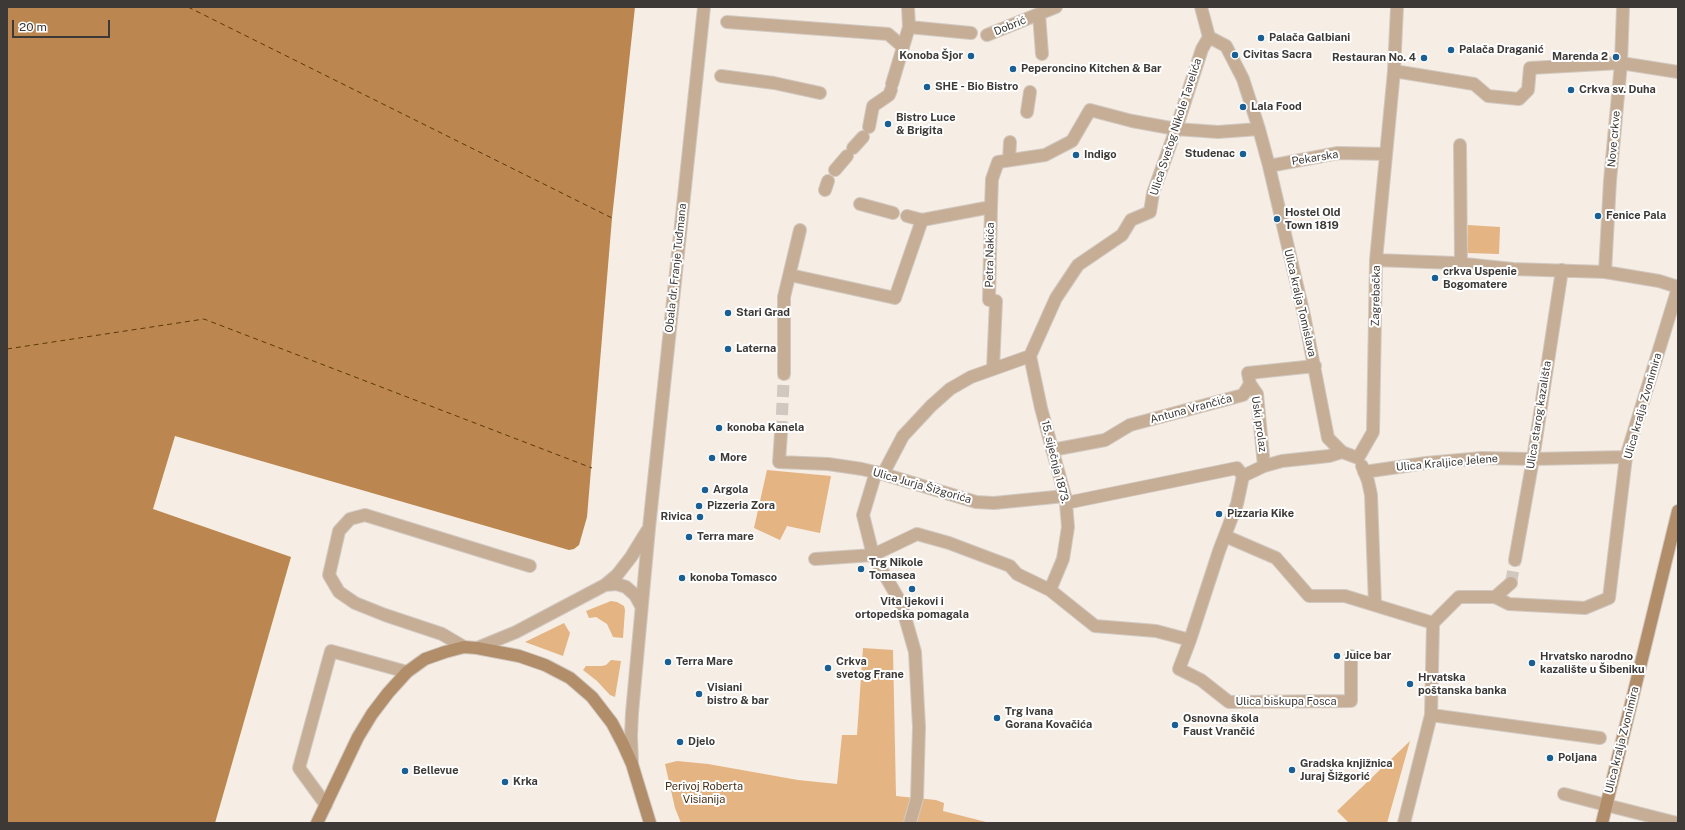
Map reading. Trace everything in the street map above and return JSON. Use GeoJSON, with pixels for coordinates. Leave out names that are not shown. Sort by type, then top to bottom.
{"type":"FeatureCollection","features":[{"type":"Feature","properties":{"kind":"main road","name":"Ulica kralja Zvonimira"},"geometry":{"type":"LineString","coordinates":[[1606,805],[1676,531],[1678,511]]}},
{"type":"Feature","properties":{"kind":"main road"},"geometry":{"type":"LineString","coordinates":[[317,823],[358,737],[372,714],[407,672],[425,659],[445,652],[464,648],[477,648],[520,656],[545,665],[570,678],[592,697],[612,723],[632,764],[650,823]]}},
{"type":"Feature","properties":{"kind":"main road"},"geometry":{"type":"LineString","coordinates":[[1602,823],[1606,805]]}},
{"type":"Feature","properties":{"kind":"street","name":"Obala dr. Franje Tuđmana"},"geometry":{"type":"LineString","coordinates":[[632,764],[632,713],[641,606],[704,7]]}},
{"type":"Feature","properties":{"kind":"street"},"geometry":{"type":"LineString","coordinates":[[835,170],[866,132],[873,106],[889,95],[902,46],[909,27],[908,7]]}},
{"type":"Feature","properties":{"kind":"street","name":"Dobrić"},"geometry":{"type":"LineString","coordinates":[[987,35],[1056,7]]}},
{"type":"Feature","properties":{"kind":"street"},"geometry":{"type":"LineString","coordinates":[[1201,7],[1209,37]]}},
{"type":"Feature","properties":{"kind":"street","name":"Zagrebačka"},"geometry":{"type":"LineString","coordinates":[[1358,458],[1374,432],[1376,260],[1394,71],[1397,7]]}},
{"type":"Feature","properties":{"kind":"street","name":"Nove crkve"},"geometry":{"type":"LineString","coordinates":[[1605,272],[1610,181],[1621,63],[1623,7]]}},
{"type":"Feature","properties":{"kind":"street"},"geometry":{"type":"LineString","coordinates":[[1039,14],[1042,54]]}},
{"type":"Feature","properties":{"kind":"street"},"geometry":{"type":"LineString","coordinates":[[727,22],[888,34],[902,46]]}},
{"type":"Feature","properties":{"kind":"street"},"geometry":{"type":"LineString","coordinates":[[909,27],[971,33]]}},
{"type":"Feature","properties":{"kind":"street","name":"Ulica Svetog Nikole Tavelića"},"geometry":{"type":"LineString","coordinates":[[1030,356],[1056,298],[1078,265],[1122,235],[1131,220],[1150,212],[1153,193],[1202,49],[1209,37]]}},
{"type":"Feature","properties":{"kind":"street","name":"Ulica kralja Tomislava"},"geometry":{"type":"LineString","coordinates":[[1209,37],[1226,46],[1243,79],[1259,129],[1269,166],[1315,366],[1328,438],[1342,452],[1358,458]]}},
{"type":"Feature","properties":{"kind":"street"},"geometry":{"type":"LineString","coordinates":[[1394,71],[1474,84],[1488,96],[1519,99],[1528,90],[1530,68],[1621,63],[1678,72]]}},
{"type":"Feature","properties":{"kind":"street"},"geometry":{"type":"LineString","coordinates":[[721,76],[774,83],[820,93]]}},
{"type":"Feature","properties":{"kind":"street"},"geometry":{"type":"LineString","coordinates":[[1027,112],[1030,92]]}},
{"type":"Feature","properties":{"kind":"street"},"geometry":{"type":"LineString","coordinates":[[907,216],[922,220],[991,207],[992,179],[998,162],[1045,155],[1072,141],[1090,110],[1132,121],[1176,129],[1218,132],[1259,129]]}},
{"type":"Feature","properties":{"kind":"street"},"geometry":{"type":"LineString","coordinates":[[1009,160],[1010,142]]}},
{"type":"Feature","properties":{"kind":"street"},"geometry":{"type":"LineString","coordinates":[[1460,145],[1461,264]]}},
{"type":"Feature","properties":{"kind":"street","name":"Pekarska"},"geometry":{"type":"LineString","coordinates":[[1269,166],[1338,153],[1386,154]]}},
{"type":"Feature","properties":{"kind":"street"},"geometry":{"type":"LineString","coordinates":[[860,204],[893,213]]}},
{"type":"Feature","properties":{"kind":"street","name":"Petra Nakića"},"geometry":{"type":"LineString","coordinates":[[991,207],[989,300],[996,300],[993,369]]}},
{"type":"Feature","properties":{"kind":"street"},"geometry":{"type":"LineString","coordinates":[[790,275],[895,298],[922,220]]}},
{"type":"Feature","properties":{"kind":"street"},"geometry":{"type":"LineString","coordinates":[[784,374],[784,297],[800,230]]}},
{"type":"Feature","properties":{"kind":"street"},"geometry":{"type":"LineString","coordinates":[[1376,260],[1461,264],[1513,269],[1605,272],[1678,287]]}},
{"type":"Feature","properties":{"kind":"street","name":"Ulica starog kazališta"},"geometry":{"type":"LineString","coordinates":[[1515,560],[1533,459],[1562,270]]}},
{"type":"Feature","properties":{"kind":"street","name":"Ulica kralja Zvonimira"},"geometry":{"type":"LineString","coordinates":[[1496,597],[1508,604],[1585,608],[1609,598],[1626,457],[1678,287]]}},
{"type":"Feature","properties":{"kind":"street"},"geometry":{"type":"LineString","coordinates":[[910,823],[917,798],[919,727],[915,652],[901,603],[873,555],[863,515],[880,473],[903,436],[930,406],[950,389],[972,377],[1030,356]]}},
{"type":"Feature","properties":{"kind":"street","name":"15. siječnja 1873."},"geometry":{"type":"LineString","coordinates":[[1030,356],[1041,408],[1066,500],[1068,527],[1063,559],[1050,590]]}},
{"type":"Feature","properties":{"kind":"street","name":"Antuna Vrančića"},"geometry":{"type":"LineString","coordinates":[[1052,450],[1105,440],[1130,426],[1243,395],[1250,384],[1248,373],[1315,366]]}},
{"type":"Feature","properties":{"kind":"street","name":"Uski prolaz"},"geometry":{"type":"LineString","coordinates":[[1250,384],[1256,394],[1264,466]]}},
{"type":"Feature","properties":{"kind":"street","name":"Ulica Jurja Šižgorića"},"geometry":{"type":"LineString","coordinates":[[781,433],[779,462],[828,464],[880,473],[976,502],[994,503],[1066,500],[1238,468],[1244,476]]}},
{"type":"Feature","properties":{"kind":"street"},"geometry":{"type":"LineString","coordinates":[[815,559],[873,555],[917,534],[949,543],[1010,566],[1017,574],[1050,590],[1094,626],[1156,631],[1190,640],[1237,504],[1244,476],[1264,466],[1282,461],[1330,456],[1342,452]]}},
{"type":"Feature","properties":{"kind":"street","name":"Ulica Kraljice Jelene"},"geometry":{"type":"LineString","coordinates":[[1364,472],[1426,463],[1482,458],[1533,459],[1626,457]]}},
{"type":"Feature","properties":{"kind":"street"},"geometry":{"type":"LineString","coordinates":[[1358,458],[1368,481],[1371,495],[1374,605]]}},
{"type":"Feature","properties":{"kind":"street"},"geometry":{"type":"LineString","coordinates":[[464,648],[442,634],[355,603],[339,592],[330,575],[339,531],[350,519],[365,515],[530,566]]}},
{"type":"Feature","properties":{"kind":"street","name":"Obala dr. Franje Tuđmana"},"geometry":{"type":"LineString","coordinates":[[477,648],[516,632],[605,586],[617,575],[631,557],[649,528]]}},
{"type":"Feature","properties":{"kind":"street"},"geometry":{"type":"LineString","coordinates":[[1225,536],[1276,558],[1309,596],[1345,596],[1433,624]]}},
{"type":"Feature","properties":{"kind":"street"},"geometry":{"type":"LineString","coordinates":[[1404,823],[1430,715],[1433,624],[1459,597],[1496,597],[1510,583]]}},
{"type":"Feature","properties":{"kind":"street","name":"Obala dr. Franje Tuđmana"},"geometry":{"type":"LineString","coordinates":[[605,586],[617,584],[626,587],[635,595],[641,606]]}},
{"type":"Feature","properties":{"kind":"street","name":"Ulica biskupa Fosca"},"geometry":{"type":"LineString","coordinates":[[1190,640],[1179,669],[1201,680],[1229,702],[1351,701],[1351,656]]}},
{"type":"Feature","properties":{"kind":"street"},"geometry":{"type":"LineString","coordinates":[[326,805],[299,768],[331,651],[407,672]]}},
{"type":"Feature","properties":{"kind":"street"},"geometry":{"type":"LineString","coordinates":[[1430,715],[1600,738]]}},
{"type":"Feature","properties":{"kind":"street"},"geometry":{"type":"LineString","coordinates":[[1564,794],[1677,823]]}},
{"type":"Feature","properties":{"kind":"green space"},"geometry":{"type":"Polygon","coordinates":[[[1468,225],[1500,227],[1499,254],[1467,253],[1468,225]]]}},
{"type":"Feature","properties":{"kind":"green space"},"geometry":{"type":"Polygon","coordinates":[[[767,470],[831,476],[820,533],[787,526],[780,540],[754,528],[767,470]]]}},
{"type":"Feature","properties":{"kind":"green space"},"geometry":{"type":"Polygon","coordinates":[[[611,601],[617,602],[624,606],[623,638],[613,637],[607,624],[596,617],[589,618],[586,611],[611,601]]]}},
{"type":"Feature","properties":{"kind":"green space"},"geometry":{"type":"Polygon","coordinates":[[[564,623],[570,633],[563,656],[525,642],[564,623]]]}},
{"type":"Feature","properties":{"kind":"green space","name":"Perivoj Roberta Visianija"},"geometry":{"type":"Polygon","coordinates":[[[863,648],[893,650],[896,796],[936,800],[944,803],[943,811],[990,823],[681,823],[675,808],[665,764],[677,761],[708,764],[798,780],[837,784],[842,735],[857,735],[863,648]]]}},
{"type":"Feature","properties":{"kind":"green space"},"geometry":{"type":"Polygon","coordinates":[[[611,660],[621,661],[615,697],[610,695],[597,681],[583,670],[586,666],[606,665],[611,660]]]}},
{"type":"Feature","properties":{"kind":"green space"},"geometry":{"type":"Polygon","coordinates":[[[1410,741],[1387,823],[1349,823],[1337,811],[1410,741]]]}},
{"type":"Feature","properties":{"kind":"shaded area"},"geometry":{"type":"Polygon","coordinates":[[[7,7],[635,7],[612,218],[587,517],[579,545],[574,549],[569,550],[175,436],[153,509],[291,557],[215,823],[7,823],[7,7]]]}},
{"type":"Feature","properties":{"kind":"ferry route"},"geometry":{"type":"LineString","coordinates":[[188,7],[612,218]]}},
{"type":"Feature","properties":{"kind":"ferry route"},"geometry":{"type":"LineString","coordinates":[[7,349],[204,319],[592,468]]}},
{"type":"Feature","properties":{"kind":"tunnel"},"geometry":{"type":"LineString","coordinates":[[781,433],[784,374]]}},
{"type":"Feature","properties":{"kind":"tunnel"},"geometry":{"type":"LineString","coordinates":[[1511,583],[1515,560]]}},
{"type":"Feature","properties":{"kind":"place","name":"Palača Galbiani"},"geometry":{"type":"Point","coordinates":[1261,38]}},
{"type":"Feature","properties":{"kind":"place","name":"Palača Draganić"},"geometry":{"type":"Point","coordinates":[1451,50]}},
{"type":"Feature","properties":{"kind":"place","name":"Civitas Sacra"},"geometry":{"type":"Point","coordinates":[1235,55]}},
{"type":"Feature","properties":{"kind":"place","name":"Konoba Šjor"},"geometry":{"type":"Point","coordinates":[971,56]}},
{"type":"Feature","properties":{"kind":"place","name":"Marenda 2"},"geometry":{"type":"Point","coordinates":[1616,57]}},
{"type":"Feature","properties":{"kind":"place","name":"Restauran No. 4"},"geometry":{"type":"Point","coordinates":[1424,58]}},
{"type":"Feature","properties":{"kind":"place","name":"Peperoncino Kitchen & Bar"},"geometry":{"type":"Point","coordinates":[1013,69]}},
{"type":"Feature","properties":{"kind":"place","name":"SHE - Bio Bistro"},"geometry":{"type":"Point","coordinates":[927,87]}},
{"type":"Feature","properties":{"kind":"place","name":"Crkva sv. Duha"},"geometry":{"type":"Point","coordinates":[1571,90]}},
{"type":"Feature","properties":{"kind":"place","name":"Lala Food"},"geometry":{"type":"Point","coordinates":[1243,107]}},
{"type":"Feature","properties":{"kind":"place","name":"Bistro Luce & Brigita"},"geometry":{"type":"Point","coordinates":[888,124]}},
{"type":"Feature","properties":{"kind":"place","name":"Studenac"},"geometry":{"type":"Point","coordinates":[1243,154]}},
{"type":"Feature","properties":{"kind":"place","name":"Indigo"},"geometry":{"type":"Point","coordinates":[1076,155]}},
{"type":"Feature","properties":{"kind":"place","name":"Fenice Pala"},"geometry":{"type":"Point","coordinates":[1598,216]}},
{"type":"Feature","properties":{"kind":"place","name":"Hostel Old Town 1819"},"geometry":{"type":"Point","coordinates":[1277,219]}},
{"type":"Feature","properties":{"kind":"place","name":"crkva Uspenie Bogomatere"},"geometry":{"type":"Point","coordinates":[1435,278]}},
{"type":"Feature","properties":{"kind":"place","name":"Stari Grad"},"geometry":{"type":"Point","coordinates":[728,313]}},
{"type":"Feature","properties":{"kind":"place","name":"Laterna"},"geometry":{"type":"Point","coordinates":[728,349]}},
{"type":"Feature","properties":{"kind":"place","name":"konoba Kanela"},"geometry":{"type":"Point","coordinates":[719,428]}},
{"type":"Feature","properties":{"kind":"place","name":"More"},"geometry":{"type":"Point","coordinates":[712,458]}},
{"type":"Feature","properties":{"kind":"place","name":"Argola"},"geometry":{"type":"Point","coordinates":[705,490]}},
{"type":"Feature","properties":{"kind":"place","name":"Pizzeria Zora"},"geometry":{"type":"Point","coordinates":[699,506]}},
{"type":"Feature","properties":{"kind":"place","name":"Pizzaria Kike"},"geometry":{"type":"Point","coordinates":[1219,514]}},
{"type":"Feature","properties":{"kind":"place","name":"Rivica"},"geometry":{"type":"Point","coordinates":[700,517]}},
{"type":"Feature","properties":{"kind":"place","name":"Terra mare"},"geometry":{"type":"Point","coordinates":[689,537]}},
{"type":"Feature","properties":{"kind":"place","name":"Trg Nikole Tomasea"},"geometry":{"type":"Point","coordinates":[861,569]}},
{"type":"Feature","properties":{"kind":"place","name":"konoba Tomasco"},"geometry":{"type":"Point","coordinates":[682,578]}},
{"type":"Feature","properties":{"kind":"place","name":"Vita ljekovi i ortopedska pomagala"},"geometry":{"type":"Point","coordinates":[912,589]}},
{"type":"Feature","properties":{"kind":"place","name":"Juice bar"},"geometry":{"type":"Point","coordinates":[1337,656]}},
{"type":"Feature","properties":{"kind":"place","name":"Terra Mare"},"geometry":{"type":"Point","coordinates":[668,662]}},
{"type":"Feature","properties":{"kind":"place","name":"Hrvatsko narodno kazalište u Šibeniku"},"geometry":{"type":"Point","coordinates":[1532,663]}},
{"type":"Feature","properties":{"kind":"place","name":"Crkva svetog Frane"},"geometry":{"type":"Point","coordinates":[828,668]}},
{"type":"Feature","properties":{"kind":"place","name":"Hrvatska poštanska banka"},"geometry":{"type":"Point","coordinates":[1410,684]}},
{"type":"Feature","properties":{"kind":"place","name":"Visiani bistro & bar"},"geometry":{"type":"Point","coordinates":[699,694]}},
{"type":"Feature","properties":{"kind":"place","name":"Trg Ivana Gorana Kovačića"},"geometry":{"type":"Point","coordinates":[997,718]}},
{"type":"Feature","properties":{"kind":"place","name":"Osnovna škola Faust Vrančić"},"geometry":{"type":"Point","coordinates":[1175,725]}},
{"type":"Feature","properties":{"kind":"place","name":"Djelo"},"geometry":{"type":"Point","coordinates":[680,742]}},
{"type":"Feature","properties":{"kind":"place","name":"Poljana"},"geometry":{"type":"Point","coordinates":[1550,758]}},
{"type":"Feature","properties":{"kind":"place","name":"Gradska knjižnica Juraj Šižgorić"},"geometry":{"type":"Point","coordinates":[1292,770]}},
{"type":"Feature","properties":{"kind":"place","name":"Bellevue"},"geometry":{"type":"Point","coordinates":[405,771]}},
{"type":"Feature","properties":{"kind":"place","name":"Krka"},"geometry":{"type":"Point","coordinates":[505,782]}}]}
